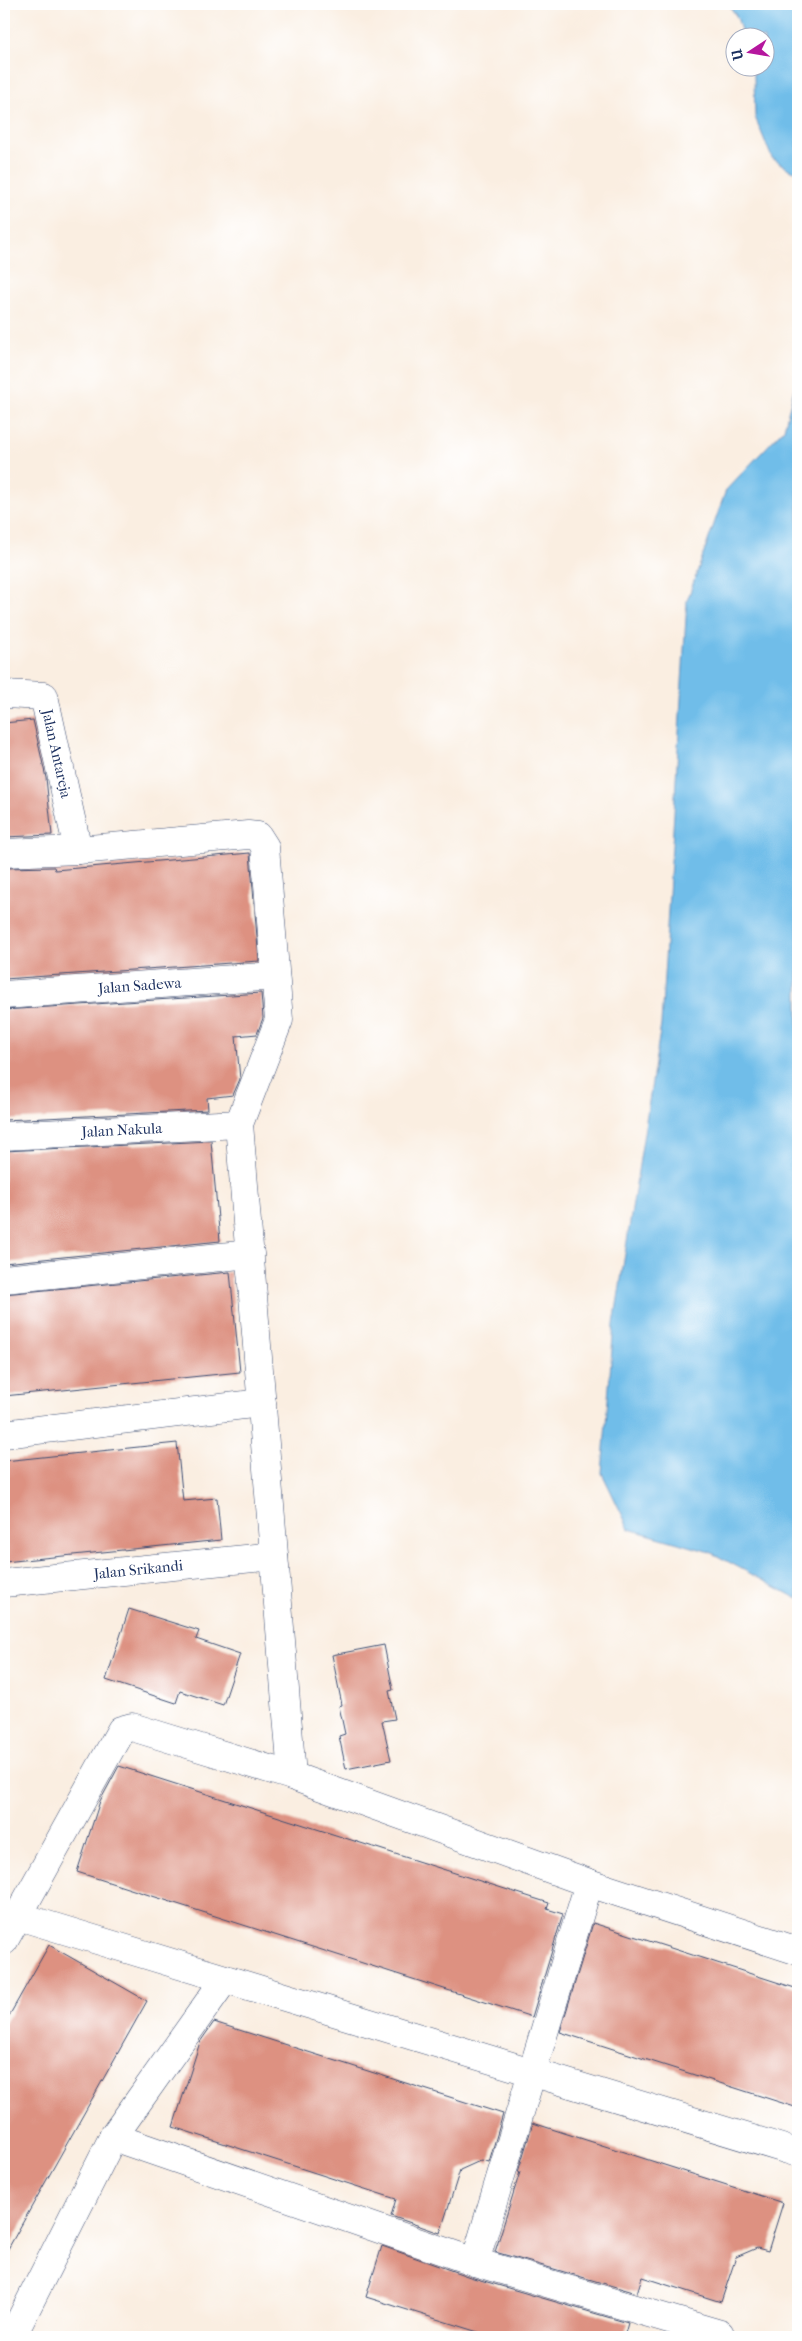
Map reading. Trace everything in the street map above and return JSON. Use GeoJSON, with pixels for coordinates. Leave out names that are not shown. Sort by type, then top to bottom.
{"type":"FeatureCollection","features":[{"type":"Feature","properties":{"kind":"street","name":"Jalan Antareja"},"geometry":{"type":"LineString","coordinates":[[4,694],[44,696],[78,850]]}},
{"type":"Feature","properties":{"kind":"street"},"geometry":{"type":"LineString","coordinates":[[4,853],[78,850],[248,835],[258,836],[265,847],[279,1020],[239,1124],[292,1776]]}},
{"type":"Feature","properties":{"kind":"street","name":"Jalan Sadewa"},"geometry":{"type":"LineString","coordinates":[[4,995],[275,976]]}},
{"type":"Feature","properties":{"kind":"street","name":"Jalan Nakula"},"geometry":{"type":"LineString","coordinates":[[4,1136],[239,1124]]}},
{"type":"Feature","properties":{"kind":"street"},"geometry":{"type":"LineString","coordinates":[[4,1279],[250,1254]]}},
{"type":"Feature","properties":{"kind":"street"},"geometry":{"type":"LineString","coordinates":[[4,1434],[262,1403]]}},
{"type":"Feature","properties":{"kind":"street","name":"Jalan Srikandi"},"geometry":{"type":"LineString","coordinates":[[4,1584],[274,1556]]}},
{"type":"Feature","properties":{"kind":"street"},"geometry":{"type":"LineString","coordinates":[[4,1941],[124,1728],[135,1728],[292,1776],[589,1883],[798,1951]]}},
{"type":"Feature","properties":{"kind":"street"},"geometry":{"type":"LineString","coordinates":[[475,2262],[589,1883]]}},
{"type":"Feature","properties":{"kind":"street"},"geometry":{"type":"LineString","coordinates":[[18,1916],[798,2153]]}},
{"type":"Feature","properties":{"kind":"street"},"geometry":{"type":"LineString","coordinates":[[12,2337],[113,2137],[225,1978]]}},
{"type":"Feature","properties":{"kind":"street"},"geometry":{"type":"LineString","coordinates":[[113,2137],[475,2262],[720,2334]]}},
{"type":"Feature","properties":{"kind":"water"},"geometry":{"type":"Polygon","coordinates":[[[728,4],[798,4],[798,170],[792,171],[772,158],[755,117],[754,78],[774,78],[774,28],[740,28],[737,17],[728,4]]]}},
{"type":"Feature","properties":{"kind":"water"},"geometry":{"type":"Polygon","coordinates":[[[798,373],[798,1599],[710,1552],[629,1529],[602,1473],[614,1324],[661,1025],[687,601],[726,490],[784,429],[798,373]]]}},
{"type":"Feature","properties":{"kind":"building"},"geometry":{"type":"Polygon","coordinates":[[[33,720],[46,778],[52,835],[4,837],[4,723],[33,720]]]}},
{"type":"Feature","properties":{"kind":"building"},"geometry":{"type":"Polygon","coordinates":[[[250,853],[259,961],[4,979],[4,868],[54,867],[55,870],[250,853]]]}},
{"type":"Feature","properties":{"kind":"building"},"geometry":{"type":"Polygon","coordinates":[[[261,993],[263,1018],[257,1034],[236,1036],[240,1079],[233,1095],[207,1098],[208,1110],[4,1120],[4,1010],[261,993]]]}},
{"type":"Feature","properties":{"kind":"building"},"geometry":{"type":"Polygon","coordinates":[[[211,1141],[220,1241],[4,1263],[4,1151],[211,1141]]]}},
{"type":"Feature","properties":{"kind":"building"},"geometry":{"type":"Polygon","coordinates":[[[230,1272],[240,1372],[4,1396],[4,1294],[230,1272]]]}},
{"type":"Feature","properties":{"kind":"building"},"geometry":{"type":"Polygon","coordinates":[[[177,1443],[183,1501],[217,1498],[221,1540],[4,1562],[4,1461],[177,1443]]]}},
{"type":"Feature","properties":{"kind":"building"},"geometry":{"type":"Polygon","coordinates":[[[129,1609],[199,1631],[196,1639],[240,1654],[223,1705],[180,1691],[176,1703],[106,1680],[129,1609]]]}},
{"type":"Feature","properties":{"kind":"building"},"geometry":{"type":"Polygon","coordinates":[[[384,1645],[393,1690],[389,1691],[395,1719],[382,1721],[391,1760],[346,1769],[339,1736],[345,1734],[339,1706],[342,1705],[332,1655],[384,1645]]]}},
{"type":"Feature","properties":{"kind":"building"},"geometry":{"type":"Polygon","coordinates":[[[119,1766],[549,1903],[547,1909],[563,1914],[532,2017],[77,1872],[100,1801],[119,1766]]]}},
{"type":"Feature","properties":{"kind":"building"},"geometry":{"type":"Polygon","coordinates":[[[593,1923],[798,1989],[798,2108],[560,2032],[593,1923]]]}},
{"type":"Feature","properties":{"kind":"building"},"geometry":{"type":"Polygon","coordinates":[[[49,1945],[147,2001],[4,2256],[4,2025],[49,1945]]]}},
{"type":"Feature","properties":{"kind":"building"},"geometry":{"type":"Polygon","coordinates":[[[214,2022],[503,2114],[489,2162],[482,2160],[460,2170],[440,2233],[391,2216],[396,2199],[173,2127],[200,2042],[214,2022]]]}},
{"type":"Feature","properties":{"kind":"building"},"geometry":{"type":"Polygon","coordinates":[[[533,2123],[783,2203],[768,2251],[757,2248],[736,2257],[721,2302],[642,2277],[637,2293],[495,2252],[533,2123]]]}},
{"type":"Feature","properties":{"kind":"building"},"geometry":{"type":"Polygon","coordinates":[[[382,2246],[470,2277],[628,2323],[624,2337],[494,2337],[366,2297],[382,2246]]]}}]}
